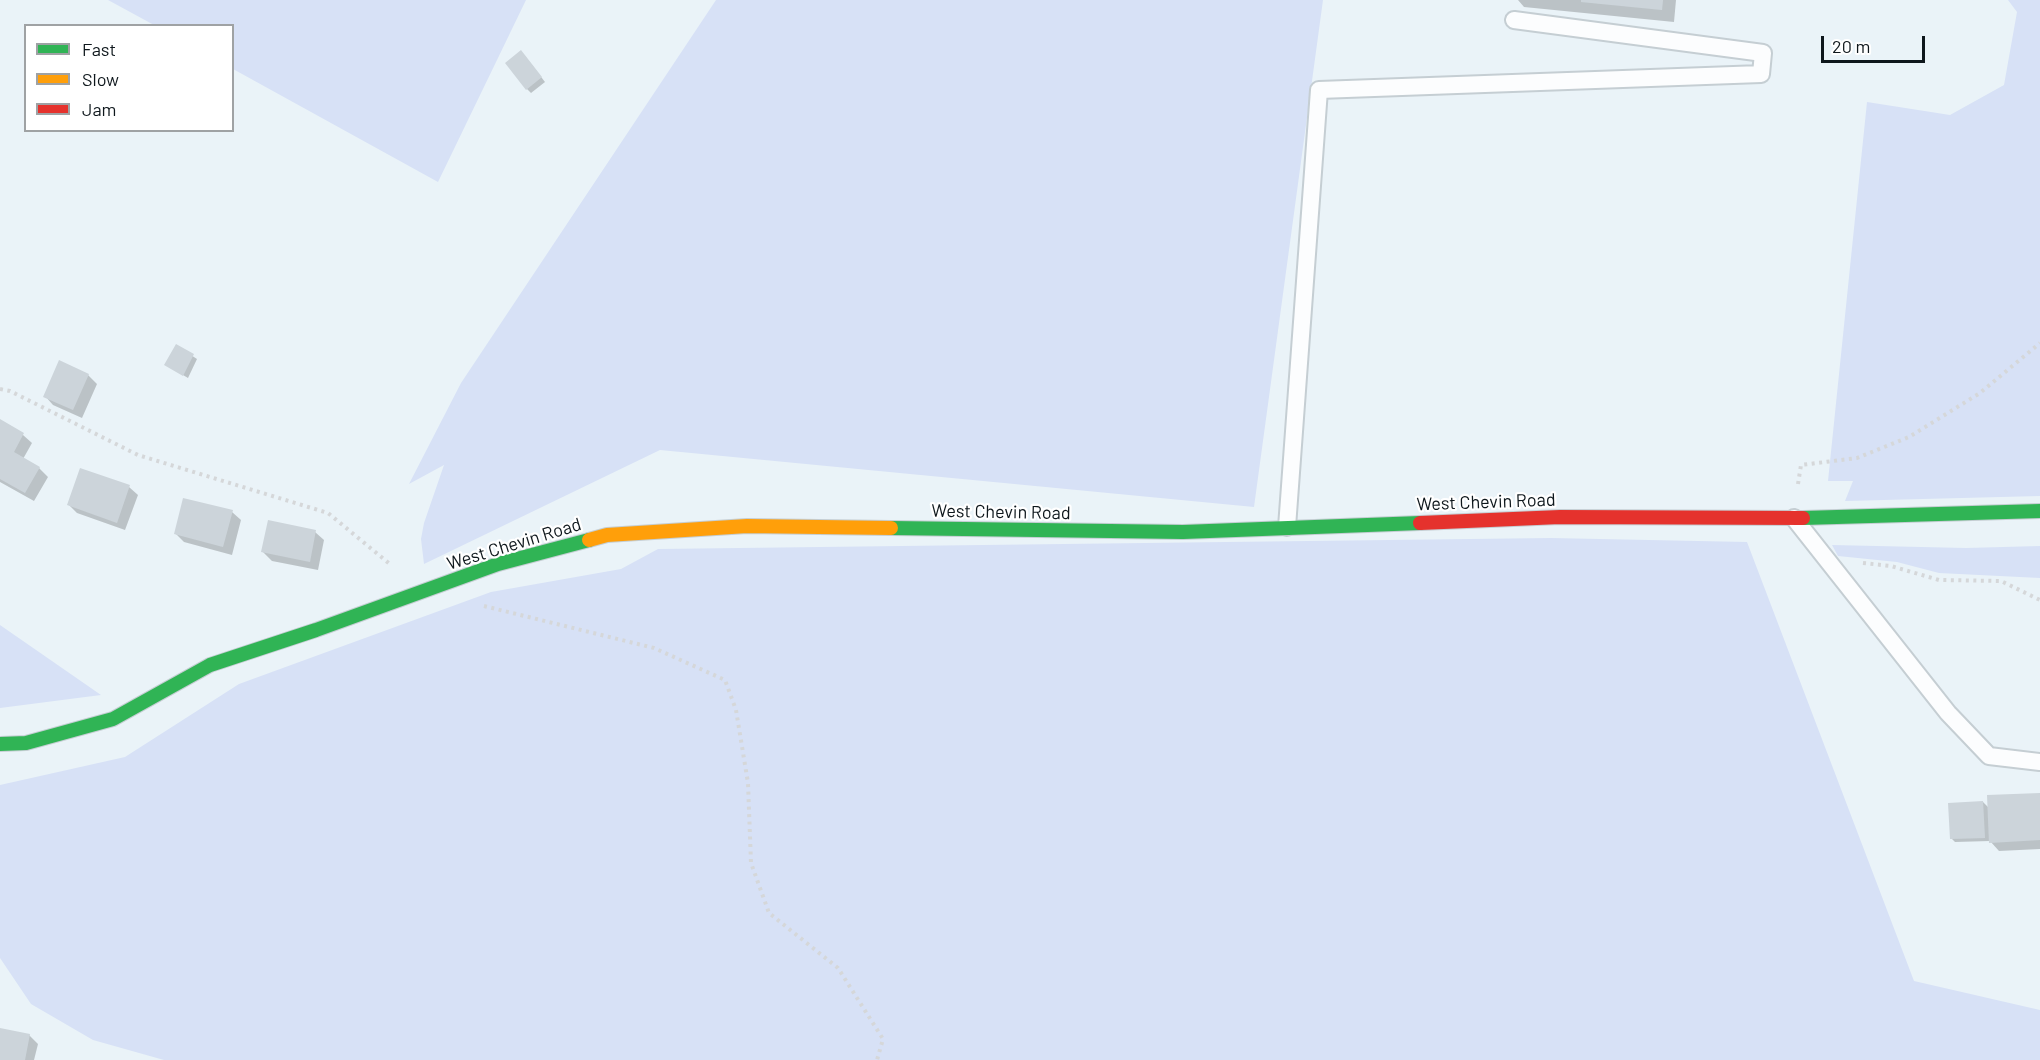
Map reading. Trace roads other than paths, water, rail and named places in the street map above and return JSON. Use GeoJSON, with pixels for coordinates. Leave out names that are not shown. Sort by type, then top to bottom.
{"type":"FeatureCollection","features":[{"type":"Feature","properties":{"kind":"street","name":"West Chevin Road"},"geometry":{"type":"LineString","coordinates":[[0,744],[26,743],[113,719],[210,665],[316,630],[498,564],[607,535],[747,526],[1183,532],[1560,517],[1794,518],[2040,511]]}},
{"type":"Feature","properties":{"kind":"lane"},"geometry":{"type":"LineString","coordinates":[[1287,527],[1319,90],[1761,74],[1763,53],[1514,20]]}},
{"type":"Feature","properties":{"kind":"lane"},"geometry":{"type":"LineString","coordinates":[[1794,518],[1948,713],[1989,756],[2040,762]]}}]}
